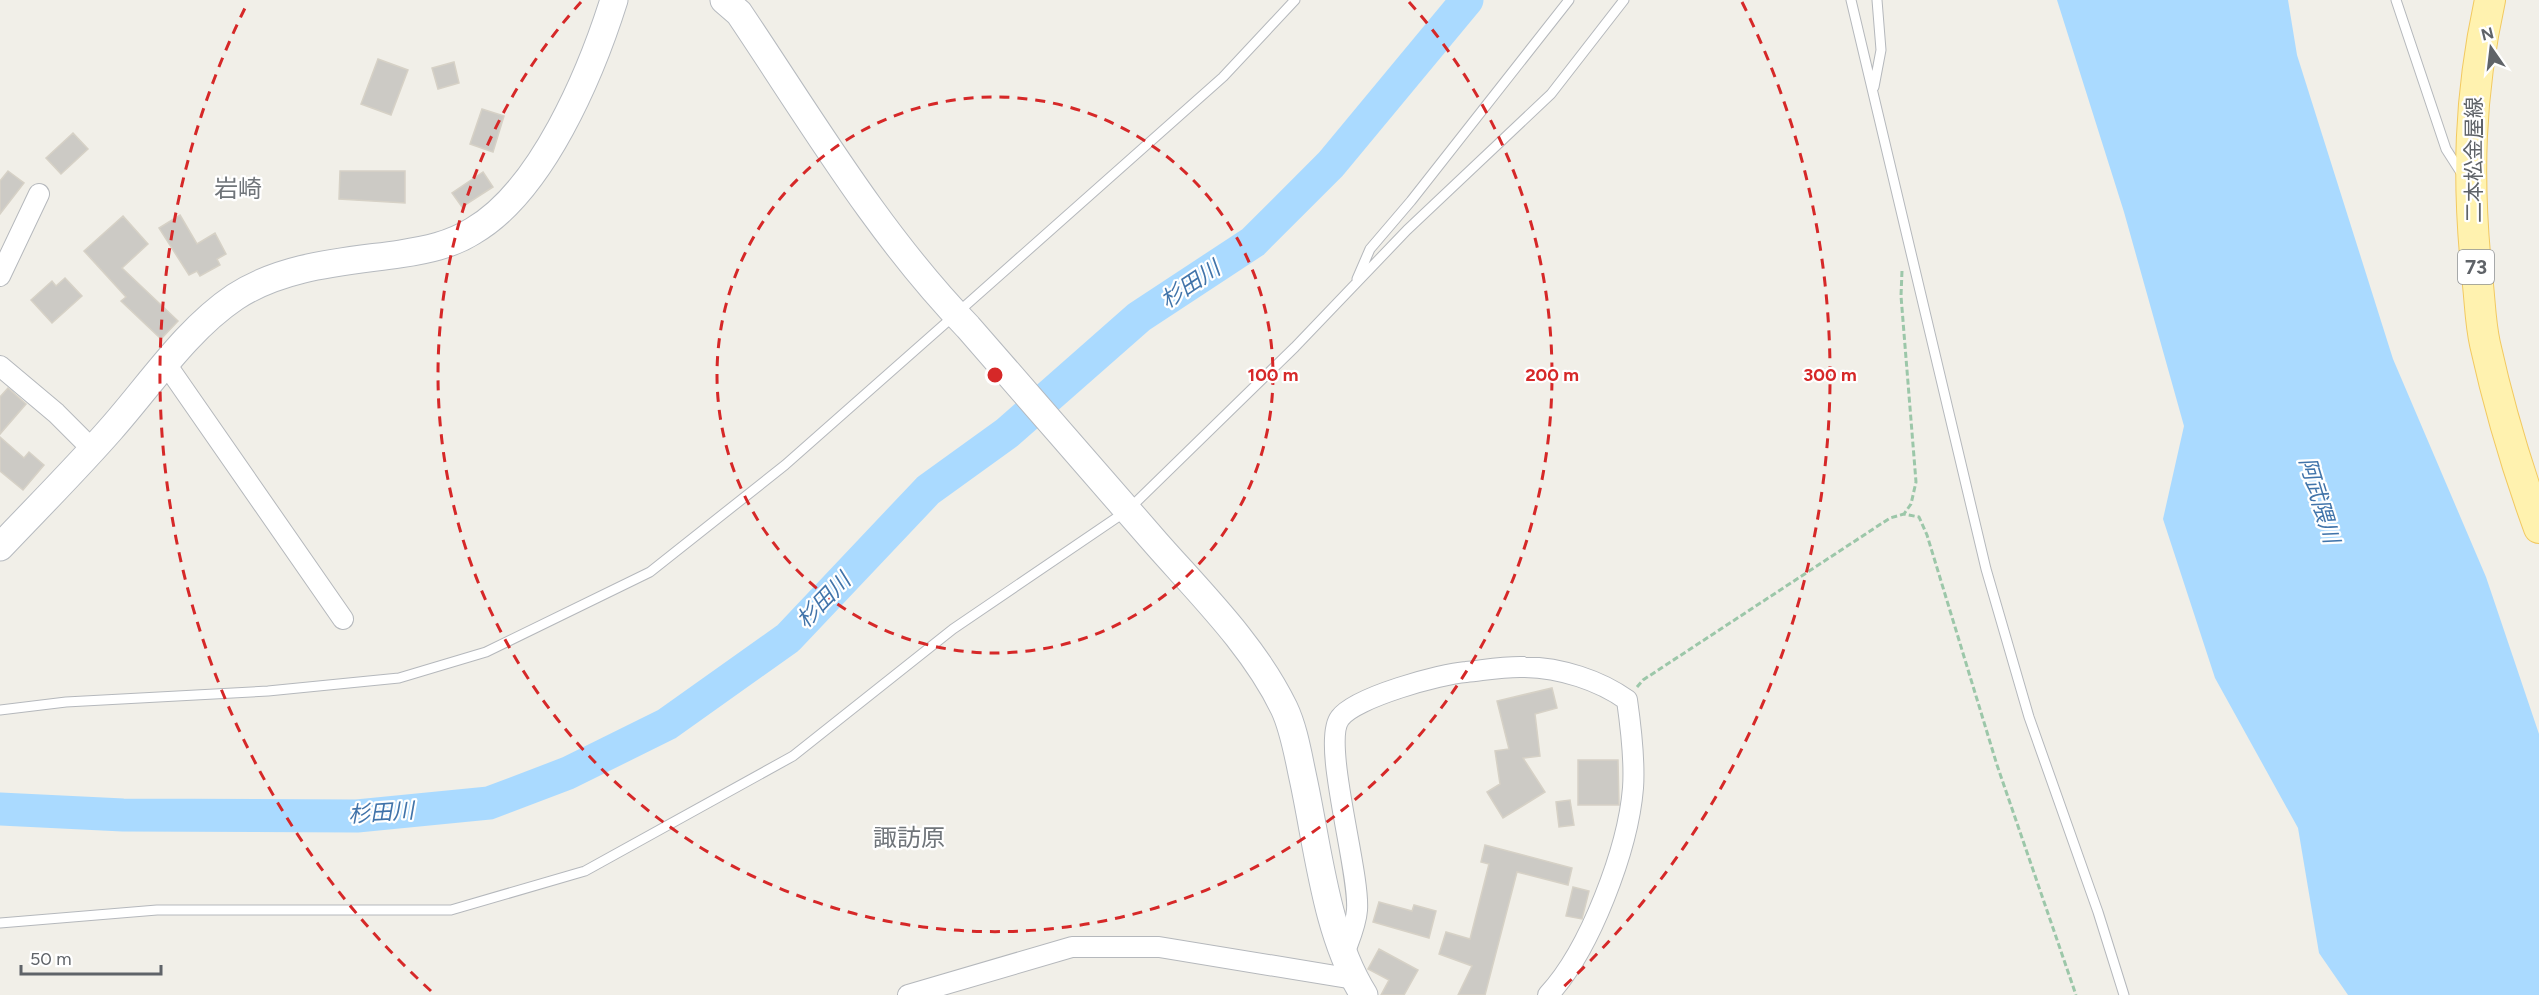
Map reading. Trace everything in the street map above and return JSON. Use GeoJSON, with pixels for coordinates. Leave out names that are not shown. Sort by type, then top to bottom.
{"type":"FeatureCollection","features":[{"type":"Feature","properties":{"kind":"main road","name":"二本松金屋線"},"geometry":{"type":"LineString","coordinates":[[2490,0],[2472,101],[2469,186],[2485,342],[2512,454],[2539,528]]}},
{"type":"Feature","properties":{"kind":"street"},"geometry":{"type":"LineString","coordinates":[[0,548],[196,332],[235,298],[268,280],[345,261],[436,248],[474,231],[504,208],[536,167],[567,117],[605,30],[614,0]]}},
{"type":"Feature","properties":{"kind":"street"},"geometry":{"type":"LineString","coordinates":[[724,0],[739,13],[850,180],[935,292],[1128,510],[1245,648],[1285,709],[1295,743],[1335,928],[1359,987]]}},
{"type":"Feature","properties":{"kind":"street"},"geometry":{"type":"LineString","coordinates":[[0,276],[39,194]]}},
{"type":"Feature","properties":{"kind":"street"},"geometry":{"type":"LineString","coordinates":[[166,364],[343,619]]}},
{"type":"Feature","properties":{"kind":"street"},"geometry":{"type":"LineString","coordinates":[[0,366],[56,413],[92,449]]}},
{"type":"Feature","properties":{"kind":"street"},"geometry":{"type":"LineString","coordinates":[[1344,954],[1357,910],[1335,753],[1335,731],[1340,717],[1373,697],[1448,673],[1525,667],[1582,678],[1608,686],[1627,700],[1633,787],[1627,832],[1605,894],[1578,956],[1548,995]]}},
{"type":"Feature","properties":{"kind":"street"},"geometry":{"type":"LineString","coordinates":[[908,995],[948,989],[1072,948],[1094,947],[1159,947],[1359,987]]}},
{"type":"Feature","properties":{"kind":"lane"},"geometry":{"type":"LineString","coordinates":[[0,710],[66,702],[268,691],[399,678],[486,652],[650,572],[962,321],[1223,77],[1295,0]]}},
{"type":"Feature","properties":{"kind":"lane"},"geometry":{"type":"LineString","coordinates":[[1355,284],[1370,249],[1419,192],[1569,0]]}},
{"type":"Feature","properties":{"kind":"lane"},"geometry":{"type":"LineString","coordinates":[[0,923],[157,910],[451,910],[585,871],[793,756],[953,629],[1128,510],[1295,347],[1407,230],[1551,94],[1624,0]]}},
{"type":"Feature","properties":{"kind":"lane"},"geometry":{"type":"LineString","coordinates":[[1851,0],[1986,569],[2029,717],[2098,912],[2124,995]]}},
{"type":"Feature","properties":{"kind":"lane"},"geometry":{"type":"LineString","coordinates":[[1873,91],[1881,50],[1877,0]]}},
{"type":"Feature","properties":{"kind":"lane"},"geometry":{"type":"LineString","coordinates":[[2396,0],[2446,149],[2469,186]]}},
{"type":"Feature","properties":{"kind":"path"},"geometry":{"type":"LineString","coordinates":[[1904,514],[1911,504],[1916,482],[1900,275],[1911,250]]}},
{"type":"Feature","properties":{"kind":"path"},"geometry":{"type":"LineString","coordinates":[[1627,700],[1643,680],[1890,518],[1904,514],[1919,517],[1927,535],[1997,765],[2076,995]]}},
{"type":"Feature","properties":{"kind":"water"},"geometry":{"type":"Polygon","coordinates":[[[1448,0],[1463,0],[1369,119],[1448,0]]]}},
{"type":"Feature","properties":{"kind":"water","name":"阿武隈川"},"geometry":{"type":"Polygon","coordinates":[[[2057,0],[2288,0],[2297,55],[2393,359],[2486,577],[2539,734],[2539,995],[2348,995],[2319,953],[2298,828],[2215,678],[2163,519],[2184,426],[2124,212],[2057,0]]]}},
{"type":"Feature","properties":{"kind":"building"},"geometry":{"type":"Polygon","coordinates":[[[378,59],[408,70],[391,115],[361,104],[378,59]]]}},
{"type":"Feature","properties":{"kind":"building"},"geometry":{"type":"Polygon","coordinates":[[[454,62],[459,83],[438,89],[432,68],[454,62]]]}},
{"type":"Feature","properties":{"kind":"building"},"geometry":{"type":"Polygon","coordinates":[[[482,109],[504,116],[493,152],[470,144],[482,109]]]}},
{"type":"Feature","properties":{"kind":"building"},"geometry":{"type":"Polygon","coordinates":[[[73,133],[88,149],[61,174],[46,158],[73,133]]]}},
{"type":"Feature","properties":{"kind":"building"},"geometry":{"type":"Polygon","coordinates":[[[8,171],[24,183],[0,214],[0,181],[8,171]]]}},
{"type":"Feature","properties":{"kind":"building"},"geometry":{"type":"Polygon","coordinates":[[[340,171],[405,171],[405,203],[339,199],[340,171]]]}},
{"type":"Feature","properties":{"kind":"building"},"geometry":{"type":"Polygon","coordinates":[[[483,172],[493,187],[462,207],[452,193],[483,172]]]}},
{"type":"Feature","properties":{"kind":"building"},"geometry":{"type":"Polygon","coordinates":[[[180,215],[197,244],[215,233],[226,254],[217,259],[220,265],[200,276],[197,271],[189,275],[159,228],[180,215]]]}},
{"type":"Feature","properties":{"kind":"building"},"geometry":{"type":"Polygon","coordinates":[[[123,216],[148,244],[122,268],[178,321],[161,339],[121,301],[126,297],[84,251],[123,216]]]}},
{"type":"Feature","properties":{"kind":"building"},"geometry":{"type":"Polygon","coordinates":[[[65,278],[82,296],[52,323],[31,300],[52,281],[56,286],[65,278]]]}},
{"type":"Feature","properties":{"kind":"building"},"geometry":{"type":"Polygon","coordinates":[[[8,388],[26,404],[0,434],[0,397],[8,388]]]}},
{"type":"Feature","properties":{"kind":"building"},"geometry":{"type":"Polygon","coordinates":[[[0,437],[24,458],[29,452],[44,465],[23,490],[0,471],[0,437]]]}},
{"type":"Feature","properties":{"kind":"building"},"geometry":{"type":"Polygon","coordinates":[[[1552,688],[1557,708],[1535,714],[1540,756],[1523,758],[1545,792],[1503,818],[1487,792],[1500,784],[1495,751],[1509,749],[1497,701],[1552,688]]]}},
{"type":"Feature","properties":{"kind":"building"},"geometry":{"type":"Polygon","coordinates":[[[1578,760],[1618,760],[1619,805],[1578,805],[1578,760]]]}},
{"type":"Feature","properties":{"kind":"building"},"geometry":{"type":"Polygon","coordinates":[[[1570,800],[1574,825],[1559,827],[1556,802],[1570,800]]]}},
{"type":"Feature","properties":{"kind":"building"},"geometry":{"type":"Polygon","coordinates":[[[1485,845],[1572,868],[1568,885],[1517,872],[1485,995],[1458,995],[1472,966],[1439,954],[1446,932],[1470,939],[1489,864],[1481,862],[1485,845]]]}},
{"type":"Feature","properties":{"kind":"building"},"geometry":{"type":"Polygon","coordinates":[[[1573,887],[1589,891],[1582,919],[1566,916],[1573,887]]]}},
{"type":"Feature","properties":{"kind":"building"},"geometry":{"type":"Polygon","coordinates":[[[1379,902],[1412,911],[1414,905],[1436,911],[1429,938],[1373,922],[1379,902]]]}},
{"type":"Feature","properties":{"kind":"building"},"geometry":{"type":"Polygon","coordinates":[[[1379,949],[1418,970],[1404,995],[1381,995],[1389,980],[1368,969],[1379,949]]]}},
{"type":"Feature","properties":{"kind":"waterway","name":"杉田川"},"geometry":{"type":"LineString","coordinates":[[0,809],[123,815],[357,816],[489,803],[568,773],[667,724],[788,638],[928,490],[1007,433],[1139,317],[1253,242],[1331,164],[1467,0]]}},
{"type":"Feature","properties":{"kind":"district","name":"岩崎"},"geometry":{"type":"Point","coordinates":[238,189]}},
{"type":"Feature","properties":{"kind":"district","name":"諏訪原"},"geometry":{"type":"Point","coordinates":[909,838]}}]}
